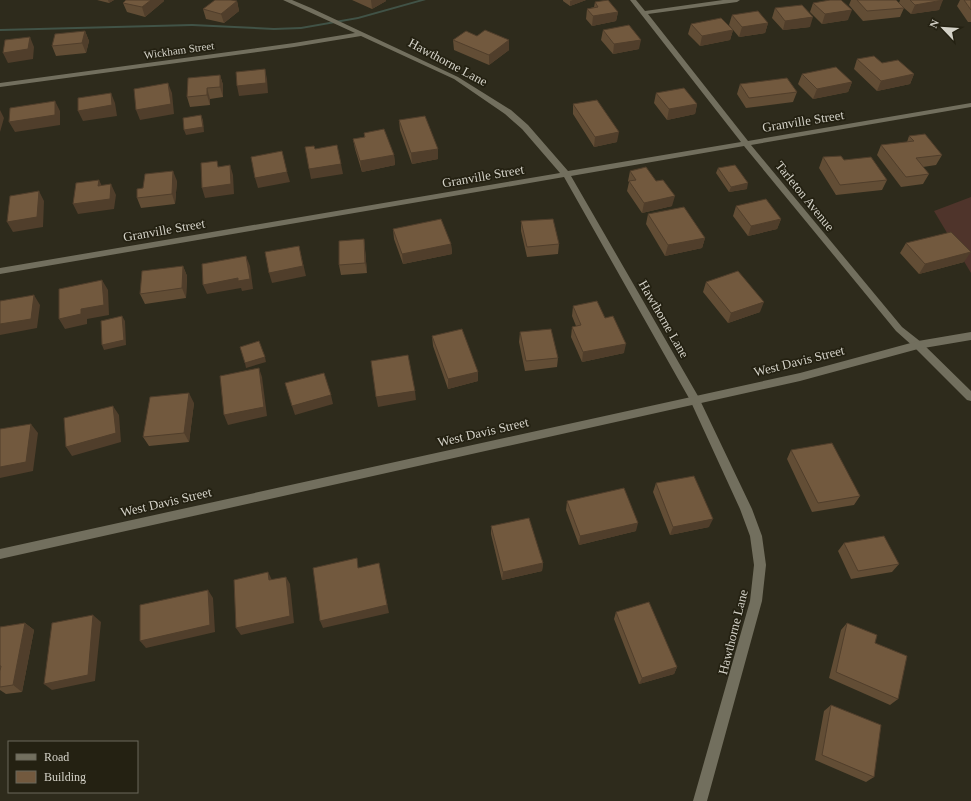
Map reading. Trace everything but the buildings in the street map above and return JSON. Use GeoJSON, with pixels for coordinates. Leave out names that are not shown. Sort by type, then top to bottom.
{"type":"FeatureCollection","features":[{"type":"Feature","properties":{"kind":"street","name":"Hawthorne Lane"},"geometry":{"type":"LineString","coordinates":[[286,0],[309,8],[361,34],[415,58],[477,90],[508,112],[525,127],[566,174],[694,399],[746,509],[756,536],[760,565],[756,601],[700,801]]}},
{"type":"Feature","properties":{"kind":"street","name":"Tarleton Avenue"},"geometry":{"type":"LineString","coordinates":[[633,0],[772,178],[899,329],[918,345],[971,397]]}},
{"type":"Feature","properties":{"kind":"street"},"geometry":{"type":"LineString","coordinates":[[644,13],[737,0]]}},
{"type":"Feature","properties":{"kind":"street","name":"Wickham Street"},"geometry":{"type":"LineString","coordinates":[[0,85],[361,34]]}},
{"type":"Feature","properties":{"kind":"street","name":"Granville Street"},"geometry":{"type":"LineString","coordinates":[[0,271],[971,105]]}},
{"type":"Feature","properties":{"kind":"street","name":"West Davis Street"},"geometry":{"type":"LineString","coordinates":[[0,554],[694,399],[800,377],[918,345],[971,336]]}},
{"type":"Feature","properties":{"kind":"shaded area"},"geometry":{"type":"Polygon","coordinates":[[[971,197],[971,273],[934,211],[971,197]]]}},
{"type":"Feature","properties":{"kind":"waterway"},"geometry":{"type":"LineString","coordinates":[[0,30],[192,25],[274,29],[301,28],[358,18],[424,0]]}}]}
